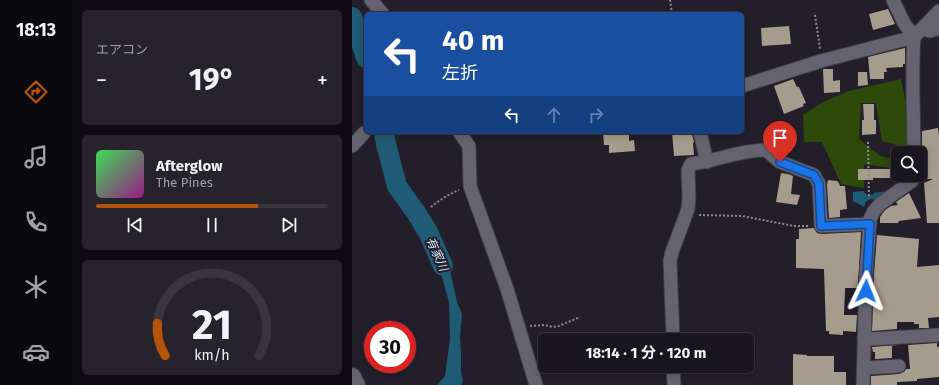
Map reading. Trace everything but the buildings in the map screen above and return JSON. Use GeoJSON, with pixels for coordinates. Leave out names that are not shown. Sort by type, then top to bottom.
{"type":"FeatureCollection","features":[{"type":"Feature","properties":{"kind":"street"},"geometry":{"type":"LineString","coordinates":[[371,0],[381,12]]}},
{"type":"Feature","properties":{"kind":"street"},"geometry":{"type":"LineString","coordinates":[[893,0],[904,23],[918,33]]}},
{"type":"Feature","properties":{"kind":"street"},"geometry":{"type":"LineString","coordinates":[[914,146],[912,60],[918,33],[939,10]]}},
{"type":"Feature","properties":{"kind":"street"},"geometry":{"type":"LineString","coordinates":[[744,85],[939,28]]}},
{"type":"Feature","properties":{"kind":"street"},"geometry":{"type":"LineString","coordinates":[[352,146],[364,133]]}},
{"type":"Feature","properties":{"kind":"street"},"geometry":{"type":"LineString","coordinates":[[460,134],[469,146],[470,186],[508,289],[536,385]]}},
{"type":"Feature","properties":{"kind":"street"},"geometry":{"type":"LineString","coordinates":[[700,134],[707,162]]}},
{"type":"Feature","properties":{"kind":"street"},"geometry":{"type":"LineString","coordinates":[[672,333],[670,261],[688,209],[688,170],[690,164],[707,162],[745,152],[766,150],[780,162],[814,175],[819,184],[821,226],[870,224]]}},
{"type":"Feature","properties":{"kind":"street"},"geometry":{"type":"LineString","coordinates":[[863,385],[866,275],[870,219],[880,204],[911,182]]}},
{"type":"Feature","properties":{"kind":"street"},"geometry":{"type":"LineString","coordinates":[[864,338],[871,339],[939,335]]}},
{"type":"Feature","properties":{"kind":"street"},"geometry":{"type":"LineString","coordinates":[[864,368],[899,366]]}},
{"type":"Feature","properties":{"kind":"street"},"geometry":{"type":"LineString","coordinates":[[673,373],[674,385]]}},
{"type":"Feature","properties":{"kind":"street"},"geometry":{"type":"LineString","coordinates":[[352,377],[356,385]]}},
{"type":"Feature","properties":{"kind":"path"},"geometry":{"type":"LineString","coordinates":[[670,0],[672,12]]}},
{"type":"Feature","properties":{"kind":"path"},"geometry":{"type":"LineString","coordinates":[[815,15],[821,62]]}},
{"type":"Feature","properties":{"kind":"path"},"geometry":{"type":"LineString","coordinates":[[868,142],[869,194]]}},
{"type":"Feature","properties":{"kind":"path"},"geometry":{"type":"LineString","coordinates":[[431,207],[440,199],[451,193],[470,186]]}},
{"type":"Feature","properties":{"kind":"path"},"geometry":{"type":"LineString","coordinates":[[686,214],[742,216],[794,226],[821,226]]}},
{"type":"Feature","properties":{"kind":"path"},"geometry":{"type":"LineString","coordinates":[[517,320],[528,326],[553,326],[562,325],[580,317]]}},
{"type":"Feature","properties":{"kind":"green space"},"geometry":{"type":"Polygon","coordinates":[[[901,79],[910,122],[909,146],[901,146],[882,141],[876,103],[861,103],[859,139],[879,155],[891,159],[891,168],[864,164],[864,188],[841,184],[822,142],[804,142],[803,115],[823,102],[849,91],[901,79]]]}},
{"type":"Feature","properties":{"kind":"water"},"geometry":{"type":"Polygon","coordinates":[[[863,191],[867,195],[872,195],[874,193],[888,191],[877,201],[872,199],[866,201],[864,207],[853,201],[853,192],[863,191]]]}},
{"type":"Feature","properties":{"kind":"water"},"geometry":{"type":"Polygon","coordinates":[[[429,230],[450,270],[457,302],[462,314],[460,337],[461,373],[463,381],[461,385],[437,385],[445,376],[450,339],[449,302],[429,230]]]}},
{"type":"Feature","properties":{"kind":"waterway","name":"有家川"},"geometry":{"type":"LineString","coordinates":[[352,17],[364,52]]}},
{"type":"Feature","properties":{"kind":"waterway","name":"有家川"},"geometry":{"type":"LineString","coordinates":[[384,134],[397,186],[429,234],[443,266]]}},
{"type":"Feature","properties":{"kind":"route"},"geometry":{"type":"LineString","coordinates":[[780,162],[814,175],[819,184],[821,226],[870,224],[866,291]]}}]}
